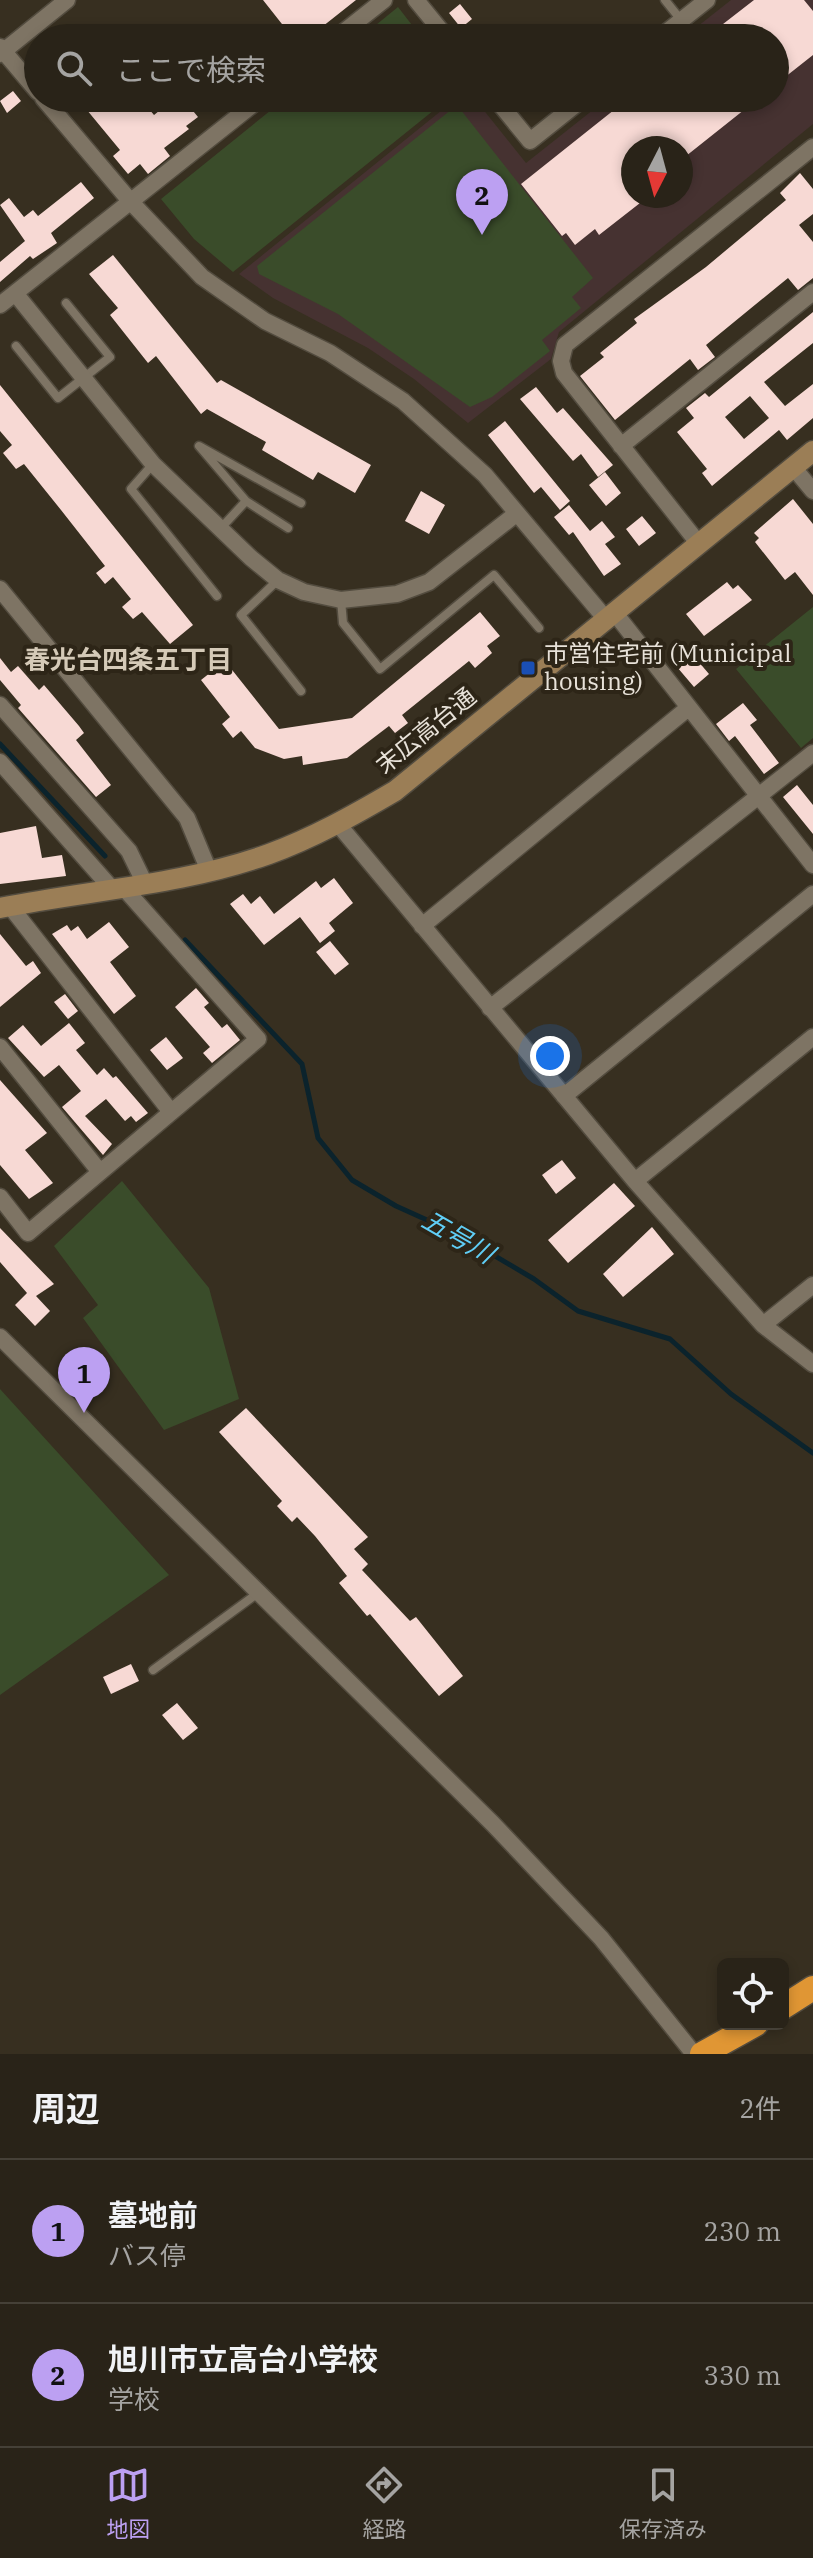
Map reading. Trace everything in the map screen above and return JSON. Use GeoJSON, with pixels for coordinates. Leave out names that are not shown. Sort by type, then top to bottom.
{"type":"FeatureCollection","features":[{"type":"Feature","properties":{"kind":"highway"},"geometry":{"type":"LineString","coordinates":[[789,2003],[813,1988]]}},
{"type":"Feature","properties":{"kind":"highway"},"geometry":{"type":"LineString","coordinates":[[702,2054],[746,2030]]}},
{"type":"Feature","properties":{"kind":"street"},"geometry":{"type":"LineString","coordinates":[[36,24],[67,0]]}},
{"type":"Feature","properties":{"kind":"street"},"geometry":{"type":"LineString","coordinates":[[354,24],[384,0]]}},
{"type":"Feature","properties":{"kind":"street"},"geometry":{"type":"LineString","coordinates":[[416,0],[436,24]]}},
{"type":"Feature","properties":{"kind":"street"},"geometry":{"type":"LineString","coordinates":[[676,24],[707,0]]}},
{"type":"Feature","properties":{"kind":"street"},"geometry":{"type":"LineString","coordinates":[[24,33],[1,51],[24,76]]}},
{"type":"Feature","properties":{"kind":"street"},"geometry":{"type":"LineString","coordinates":[[55,112],[131,202],[202,277],[265,321],[330,353],[403,401],[485,475],[516,514],[610,615],[813,865]]}},
{"type":"Feature","properties":{"kind":"street"},"geometry":{"type":"LineString","coordinates":[[0,305],[244,112]]}},
{"type":"Feature","properties":{"kind":"street"},"geometry":{"type":"LineString","coordinates":[[506,112],[530,141],[566,112]]}},
{"type":"Feature","properties":{"kind":"street"},"geometry":{"type":"LineString","coordinates":[[699,544],[564,373],[561,361],[565,345],[813,147]]}},
{"type":"Feature","properties":{"kind":"street"},"geometry":{"type":"LineString","coordinates":[[621,446],[813,292]]}},
{"type":"Feature","properties":{"kind":"street"},"geometry":{"type":"LineString","coordinates":[[15,293],[153,464],[278,580],[304,592],[341,600],[397,594],[429,582],[516,514]]}},
{"type":"Feature","properties":{"kind":"street","name":"末広高台通"},"geometry":{"type":"LineString","coordinates":[[5,907],[209,871],[269,854],[338,824],[395,791],[813,451]]}},
{"type":"Feature","properties":{"kind":"street"},"geometry":{"type":"LineString","coordinates":[[793,467],[813,491]]}},
{"type":"Feature","properties":{"kind":"street"},"geometry":{"type":"LineString","coordinates":[[0,589],[187,818],[209,871]]}},
{"type":"Feature","properties":{"kind":"street"},"geometry":{"type":"LineString","coordinates":[[0,705],[129,851],[145,884]]}},
{"type":"Feature","properties":{"kind":"street"},"geometry":{"type":"LineString","coordinates":[[422,926],[687,709]]}},
{"type":"Feature","properties":{"kind":"street"},"geometry":{"type":"LineString","coordinates":[[490,1008],[813,753]]}},
{"type":"Feature","properties":{"kind":"street"},"geometry":{"type":"LineString","coordinates":[[0,762],[258,1039],[28,1233],[0,1197]]}},
{"type":"Feature","properties":{"kind":"street"},"geometry":{"type":"LineString","coordinates":[[338,824],[635,1181],[763,1325],[813,1364]]}},
{"type":"Feature","properties":{"kind":"street"},"geometry":{"type":"LineString","coordinates":[[564,1096],[813,894]]}},
{"type":"Feature","properties":{"kind":"street"},"geometry":{"type":"LineString","coordinates":[[5,907],[171,1112]]}},
{"type":"Feature","properties":{"kind":"street"},"geometry":{"type":"LineString","coordinates":[[635,1181],[813,1037]]}},
{"type":"Feature","properties":{"kind":"street"},"geometry":{"type":"LineString","coordinates":[[0,1047],[100,1172]]}},
{"type":"Feature","properties":{"kind":"street"},"geometry":{"type":"LineString","coordinates":[[763,1325],[813,1285]]}},
{"type":"Feature","properties":{"kind":"street"},"geometry":{"type":"LineString","coordinates":[[0,1337],[493,1824],[601,1938],[694,2054]]}},
{"type":"Feature","properties":{"kind":"lane"},"geometry":{"type":"LineString","coordinates":[[665,0],[681,20]]}},
{"type":"Feature","properties":{"kind":"lane"},"geometry":{"type":"LineString","coordinates":[[16,346],[58,398],[110,357],[66,303]]}},
{"type":"Feature","properties":{"kind":"lane"},"geometry":{"type":"LineString","coordinates":[[288,528],[246,501],[199,446],[301,503]]}},
{"type":"Feature","properties":{"kind":"lane"},"geometry":{"type":"LineString","coordinates":[[153,464],[131,489],[217,596]]}},
{"type":"Feature","properties":{"kind":"lane"},"geometry":{"type":"LineString","coordinates":[[221,528],[246,501]]}},
{"type":"Feature","properties":{"kind":"lane"},"geometry":{"type":"LineString","coordinates":[[341,600],[343,623],[380,669],[494,575],[539,628]]}},
{"type":"Feature","properties":{"kind":"lane"},"geometry":{"type":"LineString","coordinates":[[278,580],[241,615],[301,691]]}},
{"type":"Feature","properties":{"kind":"lane"},"geometry":{"type":"LineString","coordinates":[[153,1670],[258,1592]]}},
{"type":"Feature","properties":{"kind":"shaded area"},"geometry":{"type":"Polygon","coordinates":[[[731,0],[813,0],[813,124],[559,332],[551,359],[468,423],[414,379],[368,348],[273,298],[239,274],[440,112],[485,112],[526,163],[590,112],[789,112],[789,24],[701,24],[731,0]]]}},
{"type":"Feature","properties":{"kind":"green space"},"geometry":{"type":"Polygon","coordinates":[[[398,7],[411,24],[377,24],[398,7]]]}},
{"type":"Feature","properties":{"kind":"green space"},"geometry":{"type":"Polygon","coordinates":[[[269,112],[432,112],[233,272],[194,239],[161,199],[269,112]]]}},
{"type":"Feature","properties":{"kind":"green space"},"geometry":{"type":"Polygon","coordinates":[[[448,112],[463,112],[593,278],[572,297],[581,308],[542,340],[550,351],[492,397],[470,407],[338,314],[259,274],[257,266],[448,112]]]}},
{"type":"Feature","properties":{"kind":"green space"},"geometry":{"type":"Polygon","coordinates":[[[813,607],[813,738],[801,748],[736,669],[813,607]]]}},
{"type":"Feature","properties":{"kind":"green space"},"geometry":{"type":"Polygon","coordinates":[[[122,1181],[209,1288],[239,1399],[164,1430],[83,1318],[98,1305],[54,1246],[122,1181]]]}},
{"type":"Feature","properties":{"kind":"green space"},"geometry":{"type":"Polygon","coordinates":[[[0,1389],[169,1575],[0,1695],[0,1389]]]}},
{"type":"Feature","properties":{"kind":"building"},"geometry":{"type":"Polygon","coordinates":[[[263,0],[356,0],[326,24],[282,24],[263,0]]]}},
{"type":"Feature","properties":{"kind":"building"},"geometry":{"type":"Polygon","coordinates":[[[754,0],[804,0],[813,11],[813,55],[789,74],[789,24],[723,24],[754,0]]]}},
{"type":"Feature","properties":{"kind":"building"},"geometry":{"type":"Polygon","coordinates":[[[460,4],[472,19],[466,24],[458,24],[449,13],[460,4]]]}},
{"type":"Feature","properties":{"kind":"building"},"geometry":{"type":"Polygon","coordinates":[[[13,91],[21,101],[7,113],[0,101],[13,91]]]}},
{"type":"Feature","properties":{"kind":"building"},"geometry":{"type":"Polygon","coordinates":[[[89,112],[152,112],[154,115],[158,112],[194,112],[198,117],[186,126],[189,129],[164,148],[170,156],[148,174],[140,164],[128,174],[113,156],[120,150],[89,112]]]}},
{"type":"Feature","properties":{"kind":"building"},"geometry":{"type":"Polygon","coordinates":[[[611,112],[741,112],[693,150],[693,136],[621,136],[621,208],[634,208],[599,235],[595,229],[575,245],[566,233],[562,236],[521,184],[611,112]]]}},
{"type":"Feature","properties":{"kind":"building"},"geometry":{"type":"Polygon","coordinates":[[[800,173],[813,189],[813,214],[799,225],[813,242],[813,278],[798,290],[788,278],[706,345],[715,357],[698,370],[690,359],[615,420],[580,376],[604,357],[600,353],[637,323],[634,319],[706,267],[786,200],[780,193],[800,173]]]}},
{"type":"Feature","properties":{"kind":"building"},"geometry":{"type":"Polygon","coordinates":[[[81,182],[94,198],[51,233],[57,243],[33,259],[30,256],[0,282],[0,262],[25,241],[0,205],[9,198],[24,217],[33,210],[38,216],[81,182]]]}},
{"type":"Feature","properties":{"kind":"building"},"geometry":{"type":"Polygon","coordinates":[[[113,255],[217,383],[221,380],[371,465],[355,493],[318,472],[313,480],[262,450],[266,442],[207,409],[201,414],[156,356],[148,363],[110,315],[118,308],[89,274],[113,255]]]}},
{"type":"Feature","properties":{"kind":"building"},"geometry":{"type":"Polygon","coordinates":[[[813,312],[813,343],[764,382],[785,406],[813,384],[813,418],[787,440],[779,430],[712,486],[702,473],[707,469],[677,432],[694,418],[686,408],[705,393],[709,397],[813,312]],[[750,396],[725,417],[744,439],[769,418],[750,396]]]}},
{"type":"Feature","properties":{"kind":"building"},"geometry":{"type":"Polygon","coordinates":[[[0,385],[193,625],[170,644],[142,612],[133,619],[122,607],[131,599],[113,577],[105,584],[96,573],[105,566],[24,464],[16,469],[3,453],[12,445],[0,431],[0,385]]]}},
{"type":"Feature","properties":{"kind":"building"},"geometry":{"type":"Polygon","coordinates":[[[536,387],[557,413],[563,408],[613,465],[598,477],[581,454],[573,461],[520,399],[536,387]]]}},
{"type":"Feature","properties":{"kind":"building"},"geometry":{"type":"Polygon","coordinates":[[[505,421],[570,501],[560,510],[541,487],[534,493],[488,435],[505,421]]]}},
{"type":"Feature","properties":{"kind":"building"},"geometry":{"type":"Polygon","coordinates":[[[605,472],[621,493],[606,506],[589,485],[605,472]]]}},
{"type":"Feature","properties":{"kind":"building"},"geometry":{"type":"Polygon","coordinates":[[[421,491],[445,505],[429,534],[405,521],[421,491]]]}},
{"type":"Feature","properties":{"kind":"building"},"geometry":{"type":"Polygon","coordinates":[[[793,499],[813,524],[813,595],[795,572],[785,580],[755,542],[759,538],[754,533],[793,499]]]}},
{"type":"Feature","properties":{"kind":"building"},"geometry":{"type":"Polygon","coordinates":[[[569,505],[590,531],[602,521],[615,537],[605,544],[621,564],[604,576],[573,532],[569,535],[554,517],[569,505]]]}},
{"type":"Feature","properties":{"kind":"building"},"geometry":{"type":"Polygon","coordinates":[[[642,516],[656,533],[639,546],[626,529],[642,516]]]}},
{"type":"Feature","properties":{"kind":"building"},"geometry":{"type":"Polygon","coordinates":[[[727,582],[733,589],[738,585],[752,600],[704,636],[686,614],[727,582]]]}},
{"type":"Feature","properties":{"kind":"building"},"geometry":{"type":"Polygon","coordinates":[[[480,612],[500,636],[487,646],[492,653],[475,668],[469,661],[402,715],[408,723],[395,733],[389,726],[347,758],[303,765],[302,756],[284,759],[255,748],[241,731],[233,738],[222,724],[230,717],[201,680],[225,661],[279,729],[352,718],[480,612]]]}},
{"type":"Feature","properties":{"kind":"building"},"geometry":{"type":"Polygon","coordinates":[[[692,654],[709,674],[694,687],[677,667],[692,654]]]}},
{"type":"Feature","properties":{"kind":"building"},"geometry":{"type":"Polygon","coordinates":[[[0,658],[11,672],[18,666],[39,690],[44,685],[84,733],[76,740],[111,785],[96,797],[18,708],[21,705],[0,680],[0,658]]]}},
{"type":"Feature","properties":{"kind":"building"},"geometry":{"type":"Polygon","coordinates":[[[743,703],[757,720],[750,725],[779,763],[764,774],[735,736],[729,741],[716,724],[743,703]]]}},
{"type":"Feature","properties":{"kind":"building"},"geometry":{"type":"Polygon","coordinates":[[[797,785],[813,805],[813,834],[783,797],[797,785]]]}},
{"type":"Feature","properties":{"kind":"building"},"geometry":{"type":"Polygon","coordinates":[[[36,826],[42,858],[62,855],[66,876],[0,884],[0,833],[36,826]]]}},
{"type":"Feature","properties":{"kind":"building"},"geometry":{"type":"Polygon","coordinates":[[[334,878],[353,903],[329,923],[335,931],[320,943],[300,917],[264,945],[230,904],[243,894],[251,904],[260,896],[274,914],[316,881],[321,888],[334,878]]]}},
{"type":"Feature","properties":{"kind":"building"},"geometry":{"type":"Polygon","coordinates":[[[109,922],[129,947],[110,962],[136,996],[114,1014],[52,934],[67,925],[71,931],[78,926],[87,939],[109,922]]]}},
{"type":"Feature","properties":{"kind":"building"},"geometry":{"type":"Polygon","coordinates":[[[0,934],[26,966],[33,961],[41,973],[0,1007],[0,934]]]}},
{"type":"Feature","properties":{"kind":"building"},"geometry":{"type":"Polygon","coordinates":[[[330,941],[349,964],[335,975],[316,952],[330,941]]]}},
{"type":"Feature","properties":{"kind":"building"},"geometry":{"type":"Polygon","coordinates":[[[196,988],[209,1003],[204,1007],[222,1028],[227,1024],[240,1040],[212,1063],[203,1053],[210,1047],[175,1007],[196,988]]]}},
{"type":"Feature","properties":{"kind":"building"},"geometry":{"type":"Polygon","coordinates":[[[65,994],[78,1011],[68,1019],[54,1002],[65,994]]]}},
{"type":"Feature","properties":{"kind":"building"},"geometry":{"type":"Polygon","coordinates":[[[69,1023],[85,1043],[76,1050],[97,1075],[104,1068],[113,1078],[116,1076],[148,1113],[136,1122],[131,1116],[125,1121],[106,1099],[85,1116],[112,1144],[103,1155],[62,1107],[81,1091],[59,1065],[44,1077],[8,1038],[23,1025],[41,1046],[69,1023]]]}},
{"type":"Feature","properties":{"kind":"building"},"geometry":{"type":"Polygon","coordinates":[[[166,1037],[183,1058],[167,1070],[150,1050],[166,1037]]]}},
{"type":"Feature","properties":{"kind":"building"},"geometry":{"type":"Polygon","coordinates":[[[0,1080],[47,1133],[25,1150],[53,1183],[29,1199],[0,1165],[0,1080]]]}},
{"type":"Feature","properties":{"kind":"building"},"geometry":{"type":"Polygon","coordinates":[[[562,1160],[576,1178],[556,1194],[542,1175],[562,1160]]]}},
{"type":"Feature","properties":{"kind":"building"},"geometry":{"type":"Polygon","coordinates":[[[614,1183],[635,1206],[568,1263],[548,1240],[614,1183]]]}},
{"type":"Feature","properties":{"kind":"building"},"geometry":{"type":"Polygon","coordinates":[[[652,1227],[674,1254],[623,1297],[603,1274],[652,1227]]]}},
{"type":"Feature","properties":{"kind":"building"},"geometry":{"type":"Polygon","coordinates":[[[0,1228],[54,1284],[36,1296],[50,1311],[35,1326],[15,1305],[27,1293],[0,1262],[0,1228]]]}},
{"type":"Feature","properties":{"kind":"building"},"geometry":{"type":"Polygon","coordinates":[[[246,1408],[368,1537],[354,1549],[368,1564],[362,1570],[410,1621],[416,1617],[463,1676],[439,1696],[370,1614],[367,1616],[339,1583],[347,1576],[315,1536],[297,1517],[292,1522],[277,1506],[282,1501],[219,1432],[246,1408]]]}},
{"type":"Feature","properties":{"kind":"building"},"geometry":{"type":"Polygon","coordinates":[[[131,1664],[139,1681],[111,1694],[103,1677],[131,1664]]]}},
{"type":"Feature","properties":{"kind":"building"},"geometry":{"type":"Polygon","coordinates":[[[177,1703],[198,1728],[183,1740],[162,1715],[177,1703]]]}},
{"type":"Feature","properties":{"kind":"waterway","name":"五号川"},"geometry":{"type":"LineString","coordinates":[[0,744],[105,856]]}},
{"type":"Feature","properties":{"kind":"waterway","name":"五号川"},"geometry":{"type":"LineString","coordinates":[[185,940],[302,1064],[318,1138],[352,1180],[396,1206],[458,1234],[534,1279],[578,1311],[670,1339],[731,1394],[813,1453]]}},
{"type":"Feature","properties":{"kind":"place","name":"旭川市立高台小学校"},"geometry":{"type":"Point","coordinates":[482,235]}},
{"type":"Feature","properties":{"kind":"place","name":"市営住宅前 (Municipal housing)"},"geometry":{"type":"Point","coordinates":[528,668]}},
{"type":"Feature","properties":{"kind":"place","name":"墓地前"},"geometry":{"type":"Point","coordinates":[84,1413]}},
{"type":"Feature","properties":{"kind":"district","name":"春光台四条五丁目"},"geometry":{"type":"Point","coordinates":[128,660]}}]}
